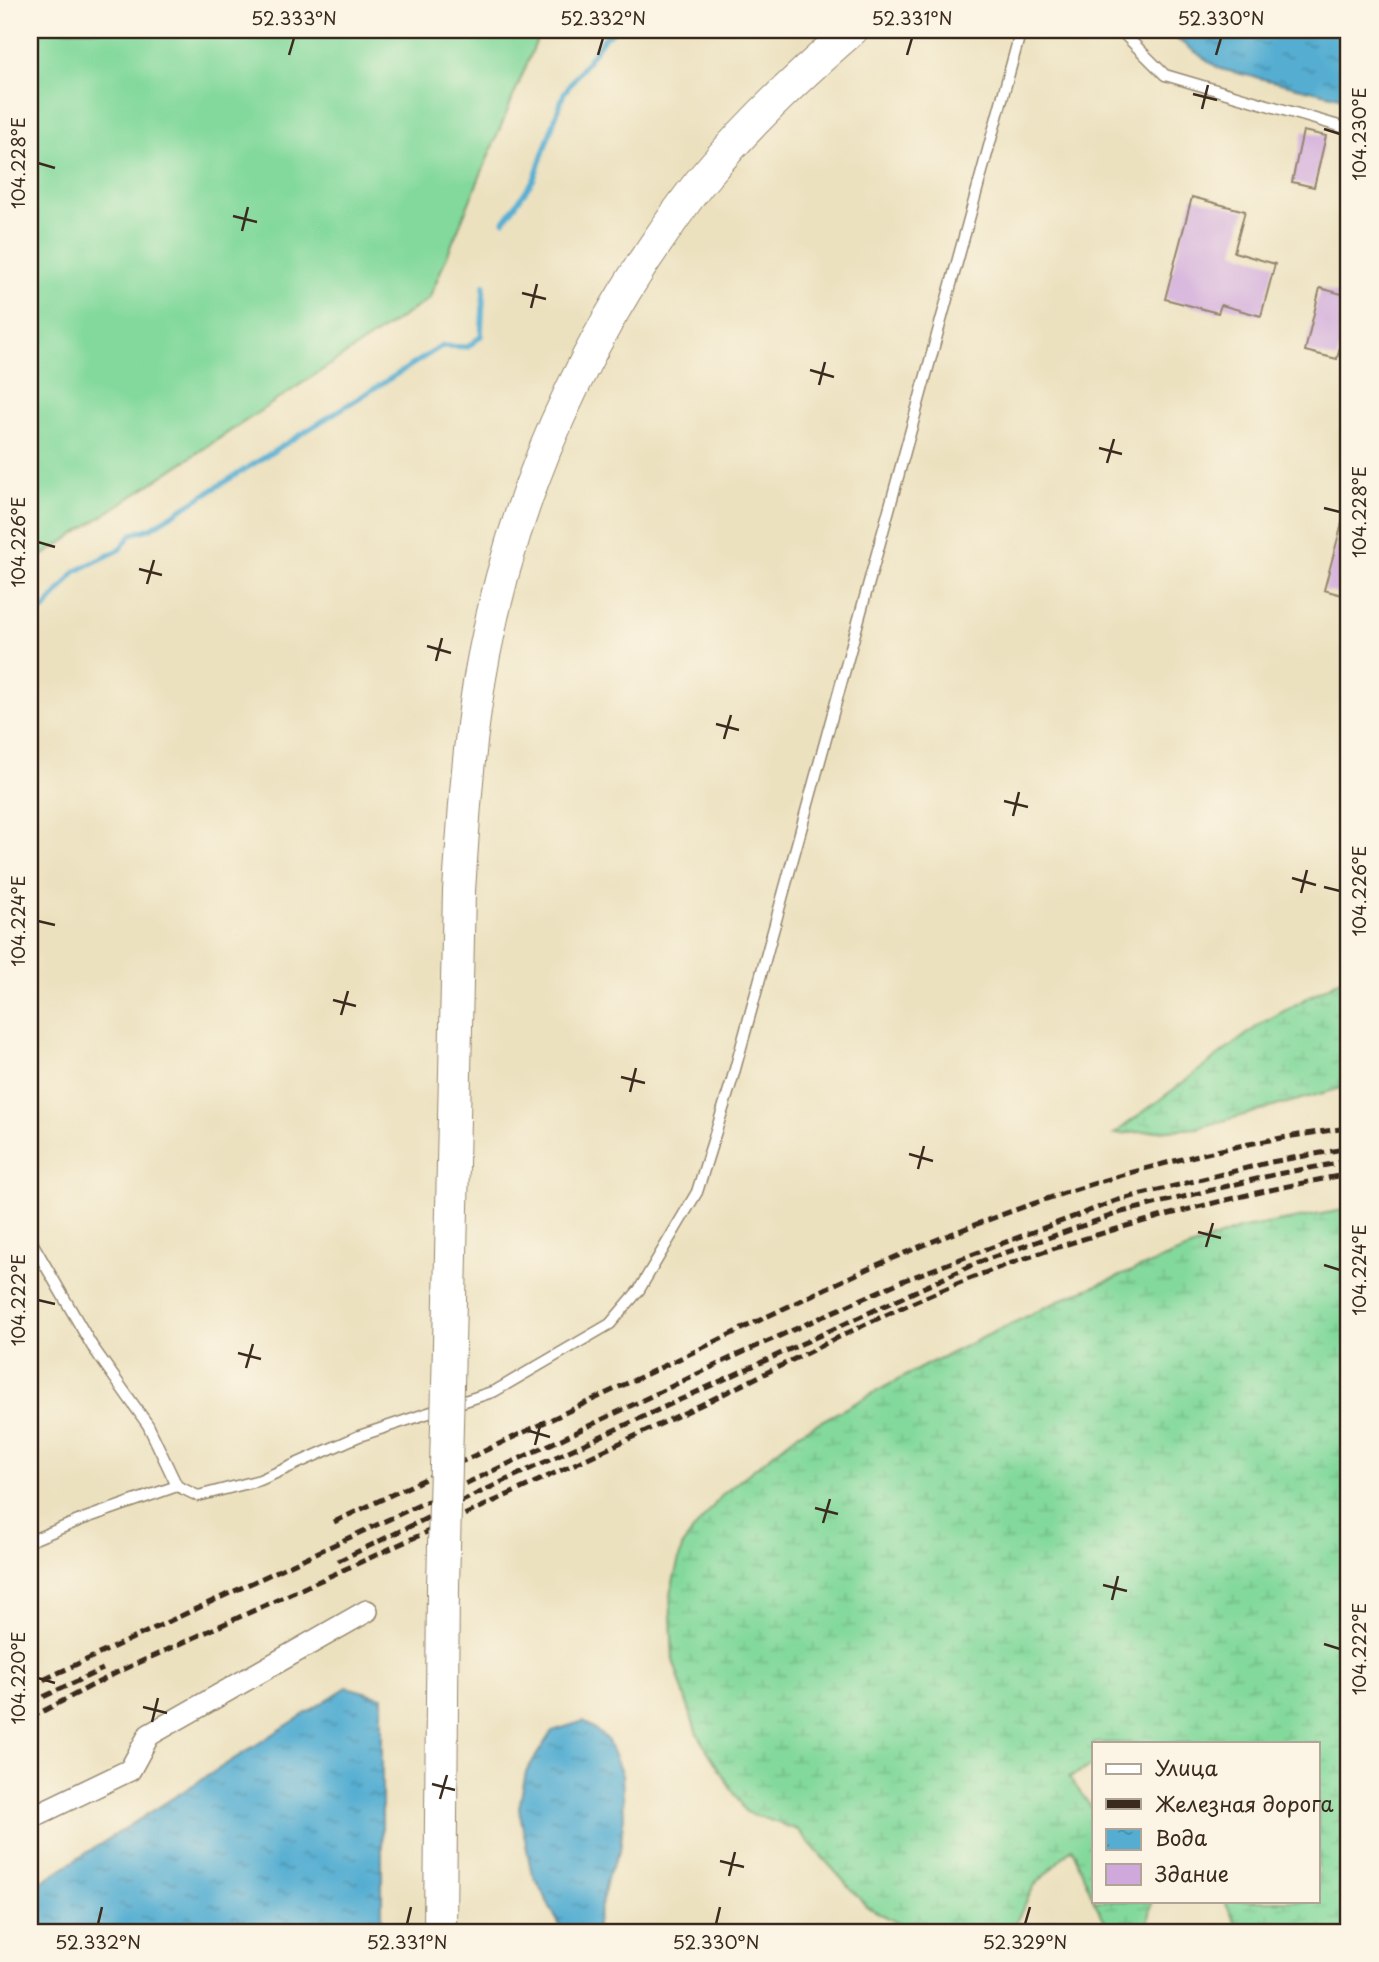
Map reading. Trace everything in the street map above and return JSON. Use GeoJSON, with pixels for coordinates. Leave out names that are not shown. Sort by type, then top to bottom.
{"type":"FeatureCollection","features":[{"type":"Feature","properties":{"kind":"main road"},"geometry":{"type":"LineString","coordinates":[[440,1932],[443,1586],[459,891],[464,816],[483,656],[504,568],[550,435],[582,368],[620,299],[661,236],[705,177],[793,81],[852,30]]}},
{"type":"Feature","properties":{"kind":"street"},"geometry":{"type":"LineString","coordinates":[[30,1818],[130,1770],[149,1735],[367,1611]]}},
{"type":"Feature","properties":{"kind":"lane"},"geometry":{"type":"LineString","coordinates":[[30,1239],[92,1346],[148,1425],[177,1486],[198,1496],[260,1480],[359,1436],[495,1391],[610,1324],[639,1290],[697,1192],[739,1053],[1021,30]]}},
{"type":"Feature","properties":{"kind":"lane"},"geometry":{"type":"LineString","coordinates":[[1120,30],[1165,75],[1349,129]]}},
{"type":"Feature","properties":{"kind":"lane"},"geometry":{"type":"LineString","coordinates":[[30,1541],[177,1486]]}},
{"type":"Feature","properties":{"kind":"green space"},"geometry":{"type":"Polygon","coordinates":[[[30,30],[541,30],[429,299],[30,564],[30,30]]]}},
{"type":"Feature","properties":{"kind":"green space"},"geometry":{"type":"Polygon","coordinates":[[[1349,975],[1349,1086],[1197,1128],[1114,1134],[1262,1023],[1349,975]]]}},
{"type":"Feature","properties":{"kind":"green space"},"geometry":{"type":"Polygon","coordinates":[[[1349,1209],[1349,1932],[1240,1932],[1225,1902],[1320,1902],[1320,1742],[1092,1742],[1092,1766],[1069,1777],[1092,1808],[1092,1895],[1072,1848],[1034,1886],[1011,1932],[920,1932],[909,1929],[866,1906],[798,1830],[746,1812],[697,1734],[673,1660],[670,1594],[683,1544],[723,1494],[799,1433],[926,1365],[1067,1297],[1238,1229],[1349,1209]]]}},
{"type":"Feature","properties":{"kind":"green space"},"geometry":{"type":"Polygon","coordinates":[[[1095,1902],[1152,1902],[1147,1932],[1111,1932],[1095,1902]]]}},
{"type":"Feature","properties":{"kind":"water"},"geometry":{"type":"Polygon","coordinates":[[[1164,30],[1349,30],[1349,101],[1220,69],[1164,30]]]}},
{"type":"Feature","properties":{"kind":"water"},"geometry":{"type":"Polygon","coordinates":[[[347,1687],[382,1697],[382,1932],[30,1932],[30,1889],[347,1687]]]}},
{"type":"Feature","properties":{"kind":"water"},"geometry":{"type":"Polygon","coordinates":[[[584,1721],[607,1739],[622,1775],[624,1815],[620,1851],[608,1875],[595,1932],[563,1932],[531,1870],[519,1808],[526,1772],[552,1731],[584,1721]]]}},
{"type":"Feature","properties":{"kind":"building"},"geometry":{"type":"Polygon","coordinates":[[[1303,131],[1326,136],[1314,187],[1292,182],[1303,131]]]}},
{"type":"Feature","properties":{"kind":"building"},"geometry":{"type":"Polygon","coordinates":[[[1192,197],[1245,211],[1234,252],[1275,264],[1261,316],[1221,305],[1218,313],[1165,299],[1192,197]]]}},
{"type":"Feature","properties":{"kind":"building"},"geometry":{"type":"Polygon","coordinates":[[[1320,288],[1349,296],[1349,311],[1337,359],[1305,351],[1320,288]]]}},
{"type":"Feature","properties":{"kind":"building"},"geometry":{"type":"Polygon","coordinates":[[[1345,512],[1349,513],[1349,597],[1324,590],[1345,512]]]}},
{"type":"Feature","properties":{"kind":"waterway"},"geometry":{"type":"LineString","coordinates":[[504,221],[534,179],[564,93],[605,37],[616,30]]}},
{"type":"Feature","properties":{"kind":"waterway"},"geometry":{"type":"LineString","coordinates":[[30,616],[44,610],[76,571],[119,550],[132,534],[151,528],[442,346],[468,347],[481,336],[484,285]]}},
{"type":"Feature","properties":{"kind":"railway"},"geometry":{"type":"LineString","coordinates":[[334,1522],[840,1282],[941,1238],[1055,1196],[1171,1162],[1230,1148],[1349,1128]]}},
{"type":"Feature","properties":{"kind":"railway"},"geometry":{"type":"LineString","coordinates":[[30,1686],[735,1356],[902,1281],[1118,1200],[1271,1162],[1349,1148]]}},
{"type":"Feature","properties":{"kind":"railway"},"geometry":{"type":"LineString","coordinates":[[338,1561],[506,1480],[979,1262],[1122,1212],[1277,1174],[1349,1161]]}},
{"type":"Feature","properties":{"kind":"railway"},"geometry":{"type":"LineString","coordinates":[[30,1718],[116,1673],[602,1451],[947,1288],[1031,1256],[1121,1228],[1257,1193],[1349,1174]]}},
{"type":"Feature","properties":{"kind":"railway"},"geometry":{"type":"LineString","coordinates":[[30,1703],[103,1669]]}}]}
